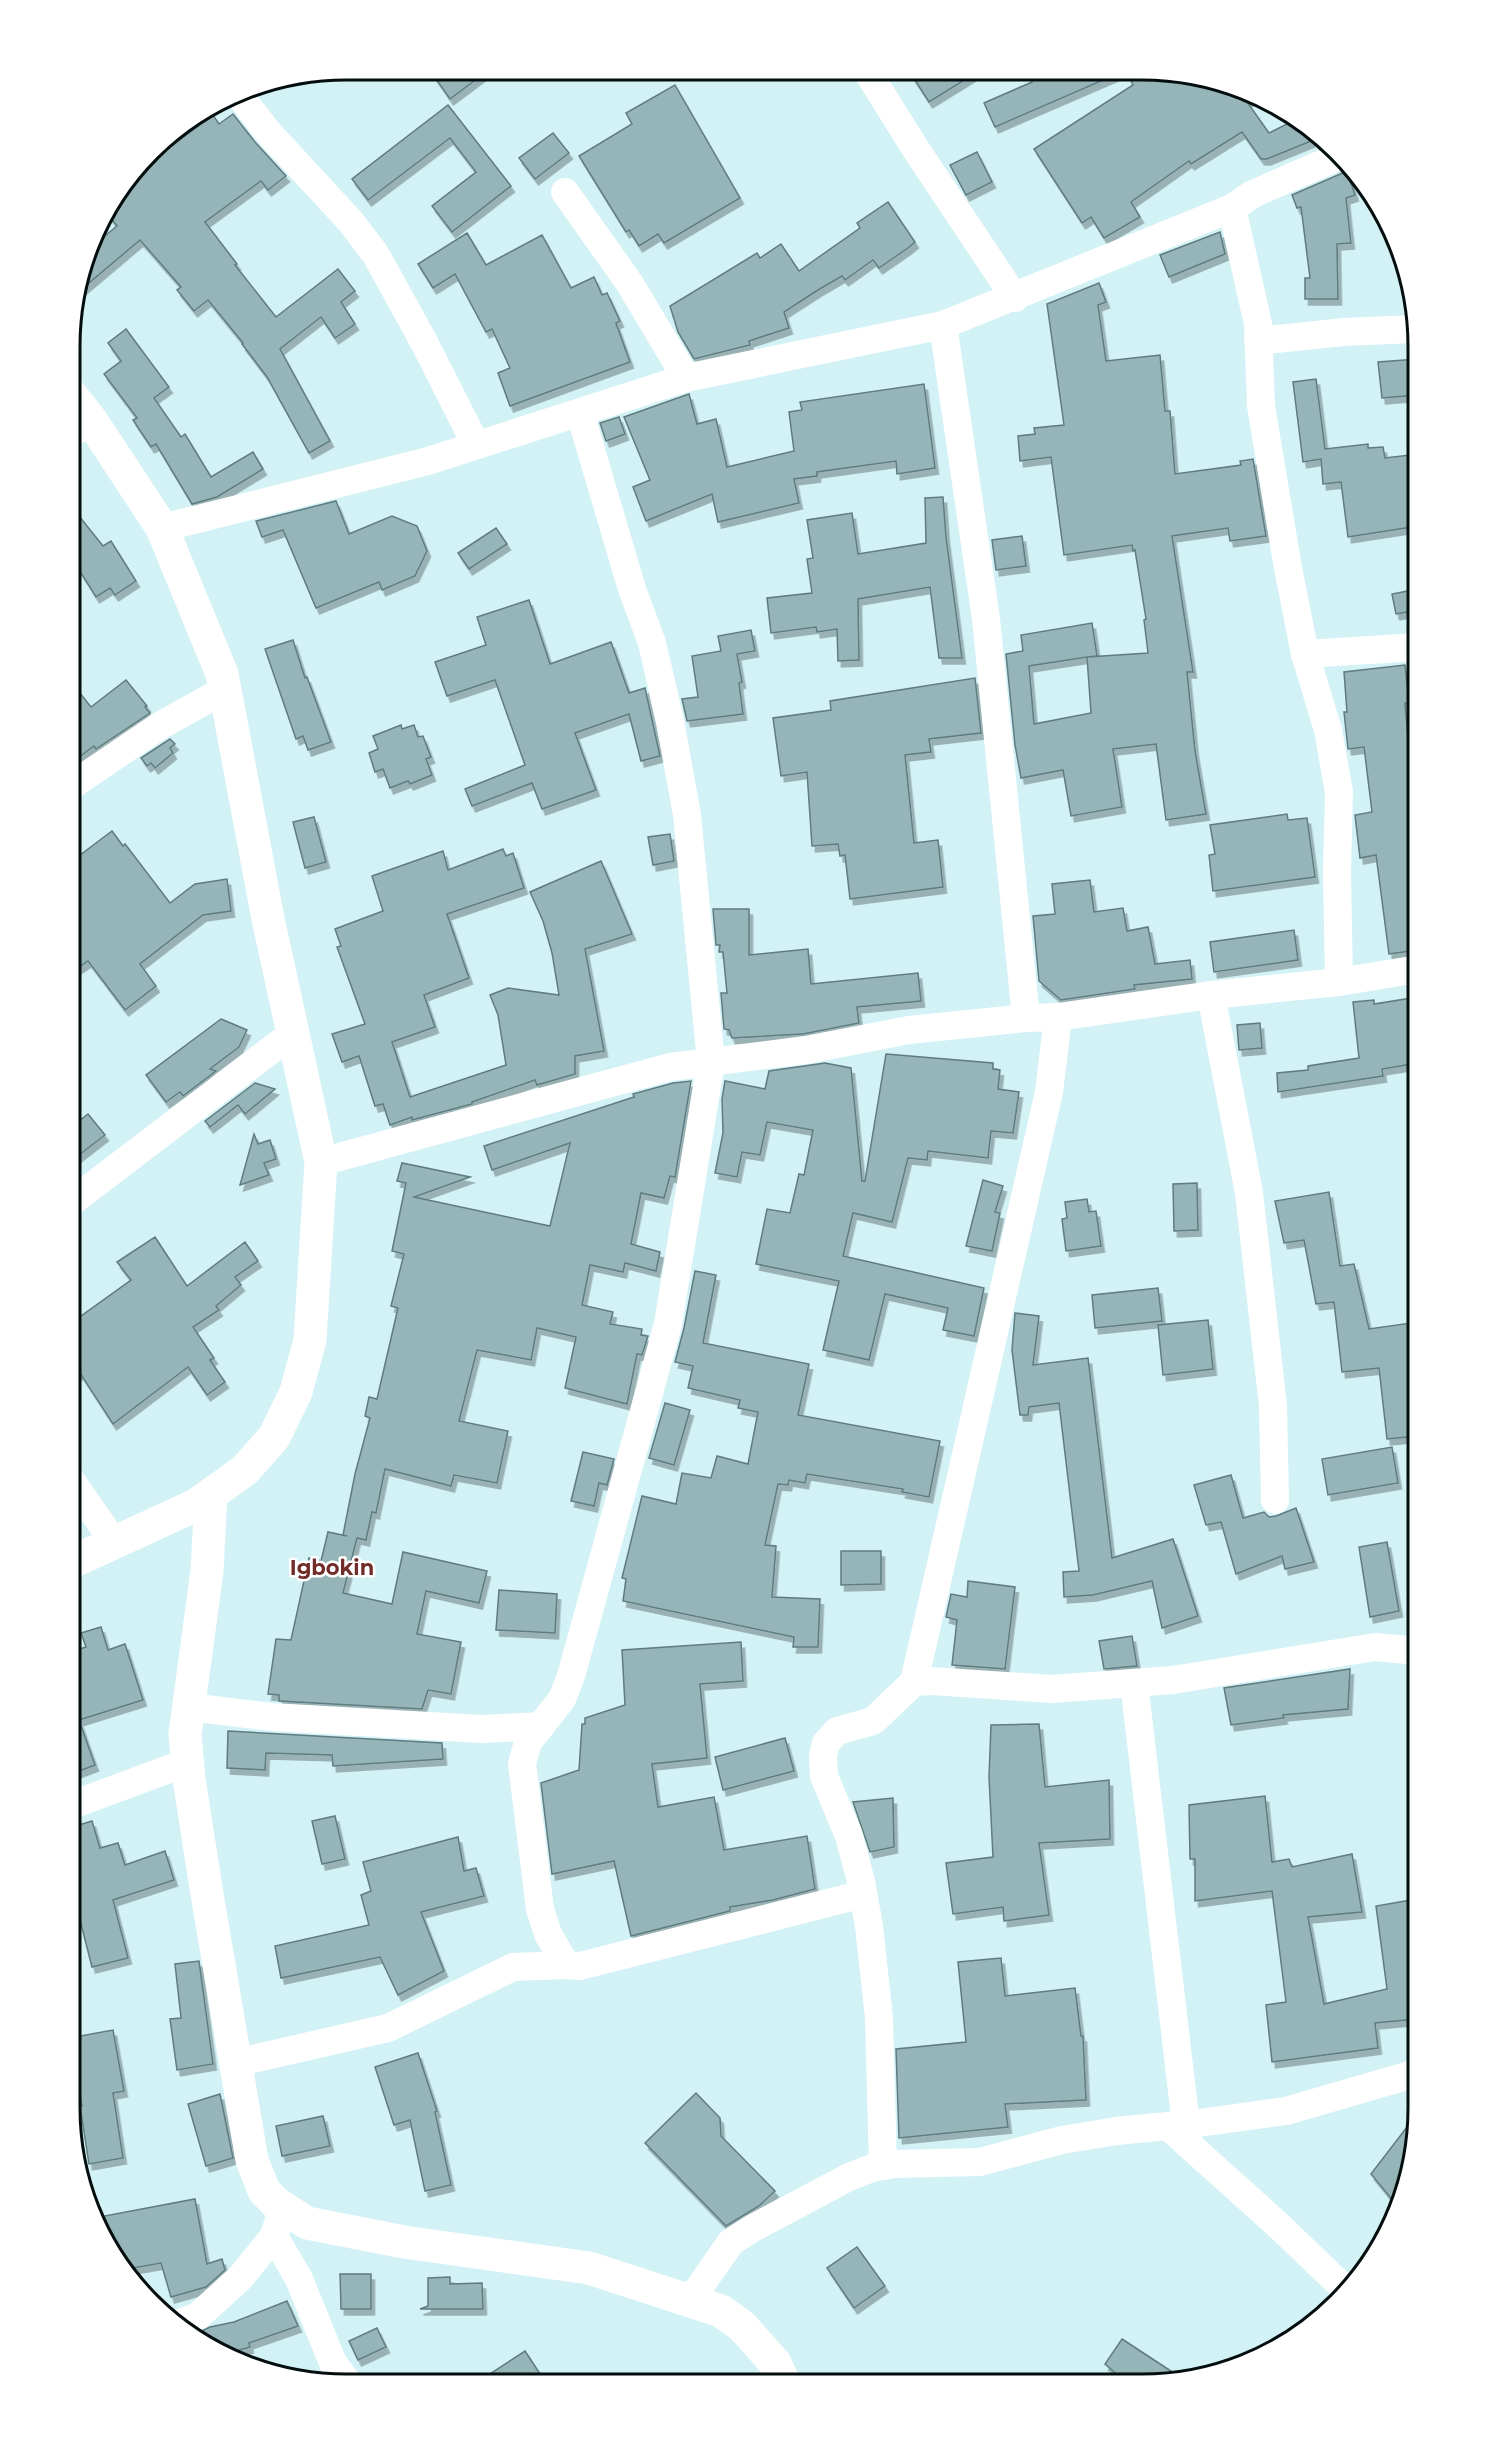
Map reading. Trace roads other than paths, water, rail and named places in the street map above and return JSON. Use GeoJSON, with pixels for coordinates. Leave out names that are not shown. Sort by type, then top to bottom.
{"type":"FeatureCollection","features":[{"type":"Feature","properties":{"kind":"main road"},"geometry":{"type":"LineString","coordinates":[[80,419],[162,528],[222,674],[292,1034],[321,1162],[310,1340],[296,1392],[274,1437],[245,1470],[196,1505],[80,1558]]}},
{"type":"Feature","properties":{"kind":"main road"},"geometry":{"type":"LineString","coordinates":[[211,1495],[207,1571],[185,1734],[206,1888],[252,2160],[279,2222],[307,2223],[404,2242],[589,2268],[721,2311],[742,2326],[775,2363],[780,2374]]}},
{"type":"Feature","properties":{"kind":"street"},"geometry":{"type":"LineString","coordinates":[[873,80],[910,141],[1015,298]]}},
{"type":"Feature","properties":{"kind":"street"},"geometry":{"type":"LineString","coordinates":[[243,100],[267,131],[351,222],[376,255],[425,344],[476,445]]}},
{"type":"Feature","properties":{"kind":"street"},"geometry":{"type":"LineString","coordinates":[[162,528],[428,461],[687,378],[944,325],[1232,208],[1253,194],[1332,159]]}},
{"type":"Feature","properties":{"kind":"street"},"geometry":{"type":"LineString","coordinates":[[565,192],[630,284],[687,378]]}},
{"type":"Feature","properties":{"kind":"street"},"geometry":{"type":"LineString","coordinates":[[1232,208],[1258,324],[1261,406],[1288,568],[1305,654],[1328,730],[1339,792],[1337,871],[1339,982]]}},
{"type":"Feature","properties":{"kind":"street"},"geometry":{"type":"LineString","coordinates":[[944,325],[986,619],[1026,1017]]}},
{"type":"Feature","properties":{"kind":"street"},"geometry":{"type":"LineString","coordinates":[[1258,341],[1344,332],[1407,329]]}},
{"type":"Feature","properties":{"kind":"street"},"geometry":{"type":"LineString","coordinates":[[566,1965],[557,1952],[540,1909],[522,1764],[528,1742],[562,1699],[571,1676],[668,1324],[711,1062],[687,815],[670,721],[652,643],[632,589],[580,413]]}},
{"type":"Feature","properties":{"kind":"street"},"geometry":{"type":"LineString","coordinates":[[1305,654],[1408,648]]}},
{"type":"Feature","properties":{"kind":"street"},"geometry":{"type":"LineString","coordinates":[[80,780],[159,727],[224,690]]}},
{"type":"Feature","properties":{"kind":"street"},"geometry":{"type":"LineString","coordinates":[[321,1162],[670,1067],[806,1050],[909,1030],[1026,1017],[1058,1017],[1211,995],[1339,982],[1408,971]]}},
{"type":"Feature","properties":{"kind":"street"},"geometry":{"type":"LineString","coordinates":[[1211,995],[1250,1193],[1273,1406],[1275,1500]]}},
{"type":"Feature","properties":{"kind":"street"},"geometry":{"type":"LineString","coordinates":[[883,2166],[879,2018],[863,1894],[849,1836],[824,1776],[823,1756],[826,1743],[837,1731],[873,1721],[914,1683],[1049,1092],[1058,1017]]}},
{"type":"Feature","properties":{"kind":"street"},"geometry":{"type":"LineString","coordinates":[[80,1195],[292,1034]]}},
{"type":"Feature","properties":{"kind":"street"},"geometry":{"type":"LineString","coordinates":[[80,1493],[114,1542]]}},
{"type":"Feature","properties":{"kind":"street"},"geometry":{"type":"LineString","coordinates":[[914,1683],[932,1681],[1052,1689],[1173,1680],[1375,1647],[1408,1650]]}},
{"type":"Feature","properties":{"kind":"street"},"geometry":{"type":"LineString","coordinates":[[1134,1683],[1177,2126],[1341,2285]]}},
{"type":"Feature","properties":{"kind":"street"},"geometry":{"type":"LineString","coordinates":[[189,1707],[272,1717],[482,1729],[541,1726]]}},
{"type":"Feature","properties":{"kind":"street"},"geometry":{"type":"LineString","coordinates":[[80,1802],[188,1762]]}},
{"type":"Feature","properties":{"kind":"street"},"geometry":{"type":"LineString","coordinates":[[235,2063],[388,2028],[513,1967],[580,1966],[863,1894]]}},
{"type":"Feature","properties":{"kind":"street"},"geometry":{"type":"LineString","coordinates":[[513,1967],[544,1920]]}},
{"type":"Feature","properties":{"kind":"street"},"geometry":{"type":"LineString","coordinates":[[690,2301],[731,2242],[849,2177],[883,2166],[980,2162],[1062,2140],[1116,2131],[1177,2126],[1286,2111],[1408,2076]]}},
{"type":"Feature","properties":{"kind":"street"},"geometry":{"type":"LineString","coordinates":[[185,2321],[198,2316],[240,2278],[279,2222]]}},
{"type":"Feature","properties":{"kind":"street"},"geometry":{"type":"LineString","coordinates":[[279,2222],[333,2363],[341,2374]]}},
{"type":"Feature","properties":{"kind":"district","name":"Igbokin"},"geometry":{"type":"Point","coordinates":[332,1567]}}]}
